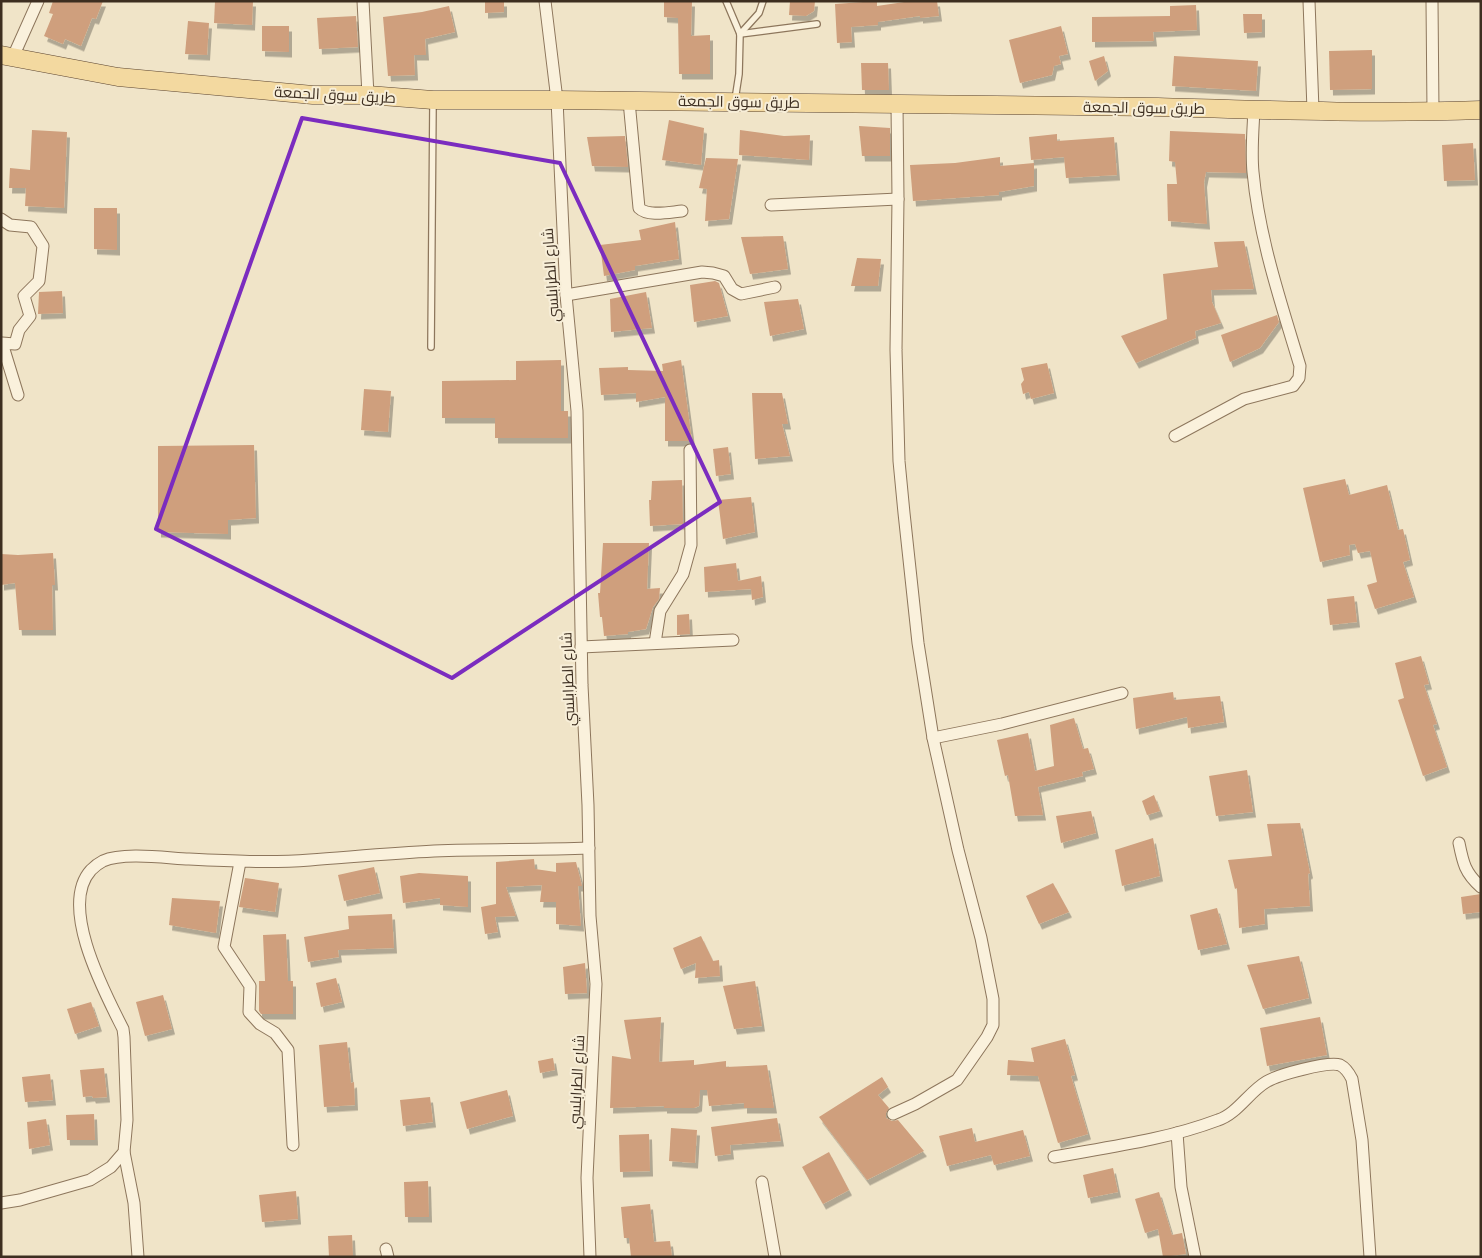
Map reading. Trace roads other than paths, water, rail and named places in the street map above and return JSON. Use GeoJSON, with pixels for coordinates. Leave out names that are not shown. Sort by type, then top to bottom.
{"type":"FeatureCollection","features":[{"type":"Feature","properties":{"kind":"main road","name":"طريق سوق الجمعة"},"geometry":{"type":"LineString","coordinates":[[7,56],[128,78],[313,95],[368,95],[433,100],[1158,107],[1433,112],[1481,110]]}},
{"type":"Feature","properties":{"kind":"street"},"geometry":{"type":"LineString","coordinates":[[7,56],[38,1]]}},
{"type":"Feature","properties":{"kind":"street"},"geometry":{"type":"LineString","coordinates":[[363,1],[368,95]]}},
{"type":"Feature","properties":{"kind":"street","name":"شارع الطرابلسي"},"geometry":{"type":"LineString","coordinates":[[544,1],[557,100],[566,295],[577,411],[581,647],[588,804],[590,916],[596,984],[587,1178],[590,1257]]}},
{"type":"Feature","properties":{"kind":"street"},"geometry":{"type":"LineString","coordinates":[[1309,1],[1313,110]]}},
{"type":"Feature","properties":{"kind":"street"},"geometry":{"type":"LineString","coordinates":[[1432,1],[1433,112]]}},
{"type":"Feature","properties":{"kind":"street"},"geometry":{"type":"LineString","coordinates":[[629,101],[639,208],[648,213],[682,211]]}},
{"type":"Feature","properties":{"kind":"street"},"geometry":{"type":"LineString","coordinates":[[893,1114],[957,1080],[987,1037],[993,1025],[993,1000],[981,938],[958,850],[933,738],[918,643],[899,461],[896,350],[897,105]]}},
{"type":"Feature","properties":{"kind":"street"},"geometry":{"type":"LineString","coordinates":[[1175,436],[1244,399],[1293,386],[1299,378],[1300,366],[1265,242],[1254,185],[1252,170],[1254,110]]}},
{"type":"Feature","properties":{"kind":"street"},"geometry":{"type":"LineString","coordinates":[[771,206],[898,199]]}},
{"type":"Feature","properties":{"kind":"street"},"geometry":{"type":"LineString","coordinates":[[1,219],[10,225],[31,227],[43,246],[39,281],[24,296],[30,316],[19,330],[16,344],[2,343],[18,395]]}},
{"type":"Feature","properties":{"kind":"street"},"geometry":{"type":"LineString","coordinates":[[566,295],[702,272],[713,272],[724,276],[732,289],[741,294],[775,287]]}},
{"type":"Feature","properties":{"kind":"street"},"geometry":{"type":"LineString","coordinates":[[655,643],[660,611],[683,574],[691,545],[690,450]]}},
{"type":"Feature","properties":{"kind":"street"},"geometry":{"type":"LineString","coordinates":[[581,647],[733,640]]}},
{"type":"Feature","properties":{"kind":"street"},"geometry":{"type":"LineString","coordinates":[[933,738],[1002,724],[1122,693]]}},
{"type":"Feature","properties":{"kind":"street"},"geometry":{"type":"LineString","coordinates":[[1459,843],[1465,869],[1481,887]]}},
{"type":"Feature","properties":{"kind":"street"},"geometry":{"type":"LineString","coordinates":[[138,1257],[134,1204],[124,1152],[127,1120],[123,1028],[94,970],[85,943],[80,908],[81,887],[90,871],[101,861],[114,858],[138,857],[240,862],[309,860],[434,851],[589,848]]}},
{"type":"Feature","properties":{"kind":"street"},"geometry":{"type":"LineString","coordinates":[[240,862],[224,948],[250,986],[249,1012],[260,1024],[275,1033],[288,1050],[293,1145]]}},
{"type":"Feature","properties":{"kind":"street"},"geometry":{"type":"LineString","coordinates":[[1054,1157],[1159,1138],[1221,1120],[1236,1109],[1266,1081],[1313,1067],[1338,1064],[1347,1070],[1352,1079],[1362,1140],[1370,1257]]}},
{"type":"Feature","properties":{"kind":"street"},"geometry":{"type":"LineString","coordinates":[[1177,1133],[1181,1187],[1195,1257]]}},
{"type":"Feature","properties":{"kind":"street"},"geometry":{"type":"LineString","coordinates":[[1,1203],[20,1200],[90,1180],[111,1167],[124,1152]]}},
{"type":"Feature","properties":{"kind":"street"},"geometry":{"type":"LineString","coordinates":[[762,1182],[775,1257]]}},
{"type":"Feature","properties":{"kind":"lane"},"geometry":{"type":"LineString","coordinates":[[726,1],[740,34],[739,74],[735,102]]}},
{"type":"Feature","properties":{"kind":"lane"},"geometry":{"type":"LineString","coordinates":[[740,34],[759,14],[763,1]]}},
{"type":"Feature","properties":{"kind":"lane"},"geometry":{"type":"LineString","coordinates":[[740,34],[817,24]]}},
{"type":"Feature","properties":{"kind":"lane"},"geometry":{"type":"LineString","coordinates":[[431,347],[433,100]]}}]}
